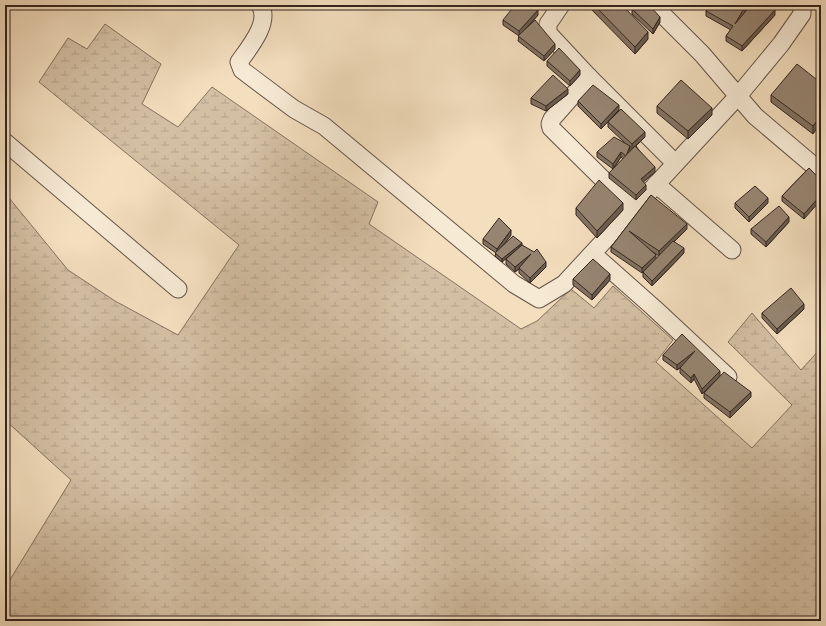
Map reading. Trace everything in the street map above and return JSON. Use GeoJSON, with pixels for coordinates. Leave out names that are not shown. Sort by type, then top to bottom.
{"type":"FeatureCollection","features":[{"type":"Feature","properties":{"kind":"street"},"geometry":{"type":"LineString","coordinates":[[260,5],[264,17],[258,31],[239,62],[242,70],[294,109],[324,126],[514,284],[539,299],[564,284],[738,96],[781,44],[802,14],[802,5]]}},
{"type":"Feature","properties":{"kind":"street"},"geometry":{"type":"LineString","coordinates":[[561,5],[548,24],[547,30],[590,77],[675,163]]}},
{"type":"Feature","properties":{"kind":"street"},"geometry":{"type":"LineString","coordinates":[[653,5],[702,54],[755,116],[821,172]]}},
{"type":"Feature","properties":{"kind":"street"},"geometry":{"type":"LineString","coordinates":[[590,77],[552,119],[550,124],[551,128],[633,209]]}},
{"type":"Feature","properties":{"kind":"street"},"geometry":{"type":"LineString","coordinates":[[5,142],[178,289]]}},
{"type":"Feature","properties":{"kind":"street"},"geometry":{"type":"LineString","coordinates":[[656,184],[732,250]]}},
{"type":"Feature","properties":{"kind":"street"},"geometry":{"type":"LineString","coordinates":[[593,254],[728,377]]}},
{"type":"Feature","properties":{"kind":"green space"},"geometry":{"type":"Polygon","coordinates":[[[105,24],[161,64],[142,104],[178,127],[212,87],[378,202],[369,224],[521,329],[537,321],[571,289],[594,308],[613,286],[673,340],[656,362],[752,448],[792,405],[728,342],[752,313],[801,370],[821,348],[821,621],[5,621],[5,588],[71,480],[5,420],[5,193],[68,270],[115,301],[178,335],[239,245],[39,82],[68,38],[87,49],[105,24]]]}},
{"type":"Feature","properties":{"kind":"building"},"geometry":{"type":"Polygon","coordinates":[[[515,5],[534,5],[538,10],[519,31],[503,20],[515,5]]]}},
{"type":"Feature","properties":{"kind":"building"},"geometry":{"type":"Polygon","coordinates":[[[594,5],[622,5],[648,32],[635,47],[594,5]]]}},
{"type":"Feature","properties":{"kind":"building"},"geometry":{"type":"Polygon","coordinates":[[[634,5],[649,5],[660,17],[653,29],[632,9],[634,5]]]}},
{"type":"Feature","properties":{"kind":"building"},"geometry":{"type":"Polygon","coordinates":[[[710,5],[746,5],[735,24],[751,5],[770,5],[775,10],[742,46],[726,36],[733,26],[706,11],[710,5]]]}},
{"type":"Feature","properties":{"kind":"building"},"geometry":{"type":"Polygon","coordinates":[[[535,20],[555,44],[544,56],[518,36],[535,20]]]}},
{"type":"Feature","properties":{"kind":"building"},"geometry":{"type":"Polygon","coordinates":[[[559,48],[580,70],[570,81],[547,61],[559,48]]]}},
{"type":"Feature","properties":{"kind":"building"},"geometry":{"type":"Polygon","coordinates":[[[797,64],[821,83],[821,116],[813,126],[771,95],[797,64]]]}},
{"type":"Feature","properties":{"kind":"building"},"geometry":{"type":"Polygon","coordinates":[[[553,75],[568,89],[546,106],[531,98],[553,75]]]}},
{"type":"Feature","properties":{"kind":"building"},"geometry":{"type":"Polygon","coordinates":[[[681,80],[712,108],[688,131],[657,106],[681,80]]]}},
{"type":"Feature","properties":{"kind":"building"},"geometry":{"type":"Polygon","coordinates":[[[593,85],[619,105],[601,124],[578,101],[593,85]]]}},
{"type":"Feature","properties":{"kind":"building"},"geometry":{"type":"Polygon","coordinates":[[[621,109],[645,132],[632,144],[608,122],[621,109]]]}},
{"type":"Feature","properties":{"kind":"building"},"geometry":{"type":"Polygon","coordinates":[[[614,137],[630,146],[626,156],[621,152],[613,164],[597,152],[614,137]]]}},
{"type":"Feature","properties":{"kind":"building"},"geometry":{"type":"Polygon","coordinates":[[[635,146],[655,167],[641,179],[646,185],[636,195],[609,173],[635,146]]]}},
{"type":"Feature","properties":{"kind":"building"},"geometry":{"type":"Polygon","coordinates":[[[809,168],[821,180],[821,195],[804,214],[782,196],[809,168]]]}},
{"type":"Feature","properties":{"kind":"building"},"geometry":{"type":"Polygon","coordinates":[[[599,180],[623,203],[597,231],[576,208],[599,180]]]}},
{"type":"Feature","properties":{"kind":"building"},"geometry":{"type":"Polygon","coordinates":[[[755,186],[768,198],[749,217],[735,203],[755,186]]]}},
{"type":"Feature","properties":{"kind":"building"},"geometry":{"type":"Polygon","coordinates":[[[651,195],[687,224],[659,251],[629,231],[656,255],[642,268],[611,247],[651,195]]]}},
{"type":"Feature","properties":{"kind":"building"},"geometry":{"type":"Polygon","coordinates":[[[779,206],[789,217],[766,242],[751,229],[779,206]]]}},
{"type":"Feature","properties":{"kind":"building"},"geometry":{"type":"Polygon","coordinates":[[[499,218],[511,230],[497,249],[483,239],[499,218]]]}},
{"type":"Feature","properties":{"kind":"building"},"geometry":{"type":"Polygon","coordinates":[[[513,236],[522,243],[502,259],[495,253],[513,236]]]}},
{"type":"Feature","properties":{"kind":"building"},"geometry":{"type":"Polygon","coordinates":[[[673,241],[684,248],[652,281],[643,272],[673,241]]]}},
{"type":"Feature","properties":{"kind":"building"},"geometry":{"type":"Polygon","coordinates":[[[522,245],[534,252],[537,249],[546,262],[530,278],[519,268],[531,254],[515,267],[506,259],[522,245]]]}},
{"type":"Feature","properties":{"kind":"building"},"geometry":{"type":"Polygon","coordinates":[[[593,259],[610,274],[592,295],[573,279],[593,259]]]}},
{"type":"Feature","properties":{"kind":"building"},"geometry":{"type":"Polygon","coordinates":[[[791,288],[804,304],[777,329],[762,313],[791,288]]]}},
{"type":"Feature","properties":{"kind":"building"},"geometry":{"type":"Polygon","coordinates":[[[682,334],[720,371],[702,389],[694,374],[691,378],[680,368],[695,351],[677,365],[663,355],[682,334]]]}},
{"type":"Feature","properties":{"kind":"building"},"geometry":{"type":"Polygon","coordinates":[[[724,372],[751,392],[730,412],[704,393],[724,372]]]}}]}
